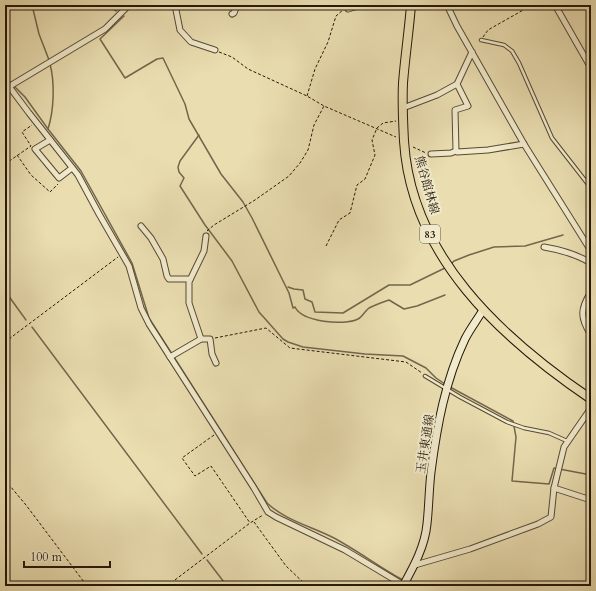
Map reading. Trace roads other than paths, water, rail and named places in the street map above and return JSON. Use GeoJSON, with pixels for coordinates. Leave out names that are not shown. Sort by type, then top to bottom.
{"type":"FeatureCollection","features":[{"type":"Feature","properties":{"kind":"main road","name":"熊谷館林線"},"geometry":{"type":"LineString","coordinates":[[411,5],[402,108],[404,143],[409,177],[415,198],[434,244],[462,286],[483,310],[532,355],[561,379],[591,399]]}},
{"type":"Feature","properties":{"kind":"street"},"geometry":{"type":"LineString","coordinates":[[8,86],[53,61],[104,29],[129,5]]}},
{"type":"Feature","properties":{"kind":"street"},"geometry":{"type":"LineString","coordinates":[[175,5],[180,30],[191,42],[215,50]]}},
{"type":"Feature","properties":{"kind":"street"},"geometry":{"type":"LineString","coordinates":[[232,14],[234,13],[237,5]]}},
{"type":"Feature","properties":{"kind":"street"},"geometry":{"type":"LineString","coordinates":[[348,7],[361,5]]}},
{"type":"Feature","properties":{"kind":"street"},"geometry":{"type":"LineString","coordinates":[[447,5],[457,26],[524,144],[591,251]]}},
{"type":"Feature","properties":{"kind":"street"},"geometry":{"type":"LineString","coordinates":[[554,5],[591,68]]}},
{"type":"Feature","properties":{"kind":"street"},"geometry":{"type":"LineString","coordinates":[[402,108],[437,95],[457,84],[472,52]]}},
{"type":"Feature","properties":{"kind":"street"},"geometry":{"type":"LineString","coordinates":[[5,81],[36,123],[78,175],[129,266],[141,308],[170,357],[268,512],[345,550],[405,584]]}},
{"type":"Feature","properties":{"kind":"street"},"geometry":{"type":"LineString","coordinates":[[456,151],[455,110],[468,106],[457,84]]}},
{"type":"Feature","properties":{"kind":"street"},"geometry":{"type":"LineString","coordinates":[[50,140],[35,149],[59,178],[72,168]]}},
{"type":"Feature","properties":{"kind":"street"},"geometry":{"type":"LineString","coordinates":[[430,154],[451,153],[456,151],[488,150],[524,144]]}},
{"type":"Feature","properties":{"kind":"street"},"geometry":{"type":"LineString","coordinates":[[141,226],[151,238],[163,259],[167,276],[169,278],[190,279]]}},
{"type":"Feature","properties":{"kind":"street"},"geometry":{"type":"LineString","coordinates":[[201,339],[189,303],[190,279],[204,251],[206,236]]}},
{"type":"Feature","properties":{"kind":"street"},"geometry":{"type":"LineString","coordinates":[[544,246],[565,250],[591,263]]}},
{"type":"Feature","properties":{"kind":"street"},"geometry":{"type":"LineString","coordinates":[[591,292],[584,302],[582,312],[585,326],[591,335]]}},
{"type":"Feature","properties":{"kind":"street","name":"玉井東通線"},"geometry":{"type":"LineString","coordinates":[[405,584],[422,546],[427,524],[431,474],[439,418],[446,389],[452,369],[466,338],[483,310]]}},
{"type":"Feature","properties":{"kind":"street"},"geometry":{"type":"LineString","coordinates":[[170,357],[201,339],[210,339],[212,354],[216,363]]}},
{"type":"Feature","properties":{"kind":"street"},"geometry":{"type":"LineString","coordinates":[[415,564],[470,549],[538,524],[550,517],[554,488],[564,447],[591,408]]}},
{"type":"Feature","properties":{"kind":"street"},"geometry":{"type":"LineString","coordinates":[[554,488],[591,500]]}},
{"type":"Feature","properties":{"kind":"lane"},"geometry":{"type":"LineString","coordinates":[[481,40],[504,46],[512,51],[519,63],[552,138],[591,188]]}},
{"type":"Feature","properties":{"kind":"lane"},"geometry":{"type":"LineString","coordinates":[[426,376],[446,389],[507,422],[524,428],[549,433],[567,442]]}},
{"type":"Feature","properties":{"kind":"waterway"},"geometry":{"type":"LineString","coordinates":[[32,5],[39,34],[49,60]]}},
{"type":"Feature","properties":{"kind":"waterway"},"geometry":{"type":"LineString","coordinates":[[108,5],[116,11]]}},
{"type":"Feature","properties":{"kind":"waterway"},"geometry":{"type":"LineString","coordinates":[[124,16],[100,39],[125,78],[157,59],[163,58],[185,104],[189,119],[221,174],[243,202],[252,218],[289,293],[293,308],[295,307],[299,312],[314,319],[343,322],[358,319],[369,308],[389,300],[404,309],[417,306],[445,295]]}},
{"type":"Feature","properties":{"kind":"waterway"},"geometry":{"type":"LineString","coordinates":[[48,129],[52,114],[53,96],[53,80],[50,64]]}},
{"type":"Feature","properties":{"kind":"waterway"},"geometry":{"type":"LineString","coordinates":[[5,77],[11,83]]}},
{"type":"Feature","properties":{"kind":"waterway"},"geometry":{"type":"LineString","coordinates":[[14,86],[25,97],[81,171],[132,263],[149,318],[267,503],[282,514],[341,542],[403,580]]}},
{"type":"Feature","properties":{"kind":"waterway"},"geometry":{"type":"LineString","coordinates":[[199,135],[180,161],[178,167],[179,172],[184,178],[180,186],[205,225],[232,261],[259,312],[283,339],[303,347],[365,354],[403,356],[426,368],[436,378],[445,384]]}},
{"type":"Feature","properties":{"kind":"waterway"},"geometry":{"type":"LineString","coordinates":[[452,263],[469,255],[494,247],[525,246],[563,235]]}},
{"type":"Feature","properties":{"kind":"waterway"},"geometry":{"type":"LineString","coordinates":[[288,287],[303,290],[305,299],[312,302],[315,312],[343,313],[389,285],[410,285],[447,267]]}},
{"type":"Feature","properties":{"kind":"waterway"},"geometry":{"type":"LineString","coordinates":[[5,291],[26,320]]}},
{"type":"Feature","properties":{"kind":"waterway"},"geometry":{"type":"LineString","coordinates":[[32,327],[202,554]]}},
{"type":"Feature","properties":{"kind":"waterway"},"geometry":{"type":"LineString","coordinates":[[450,387],[513,421],[516,437],[512,481],[549,484],[554,468],[591,475]]}},
{"type":"Feature","properties":{"kind":"waterway"},"geometry":{"type":"LineString","coordinates":[[207,560],[227,586]]}},
{"type":"Feature","properties":{"kind":"waterway"},"geometry":{"type":"LineString","coordinates":[[408,583],[414,586]]}}]}
